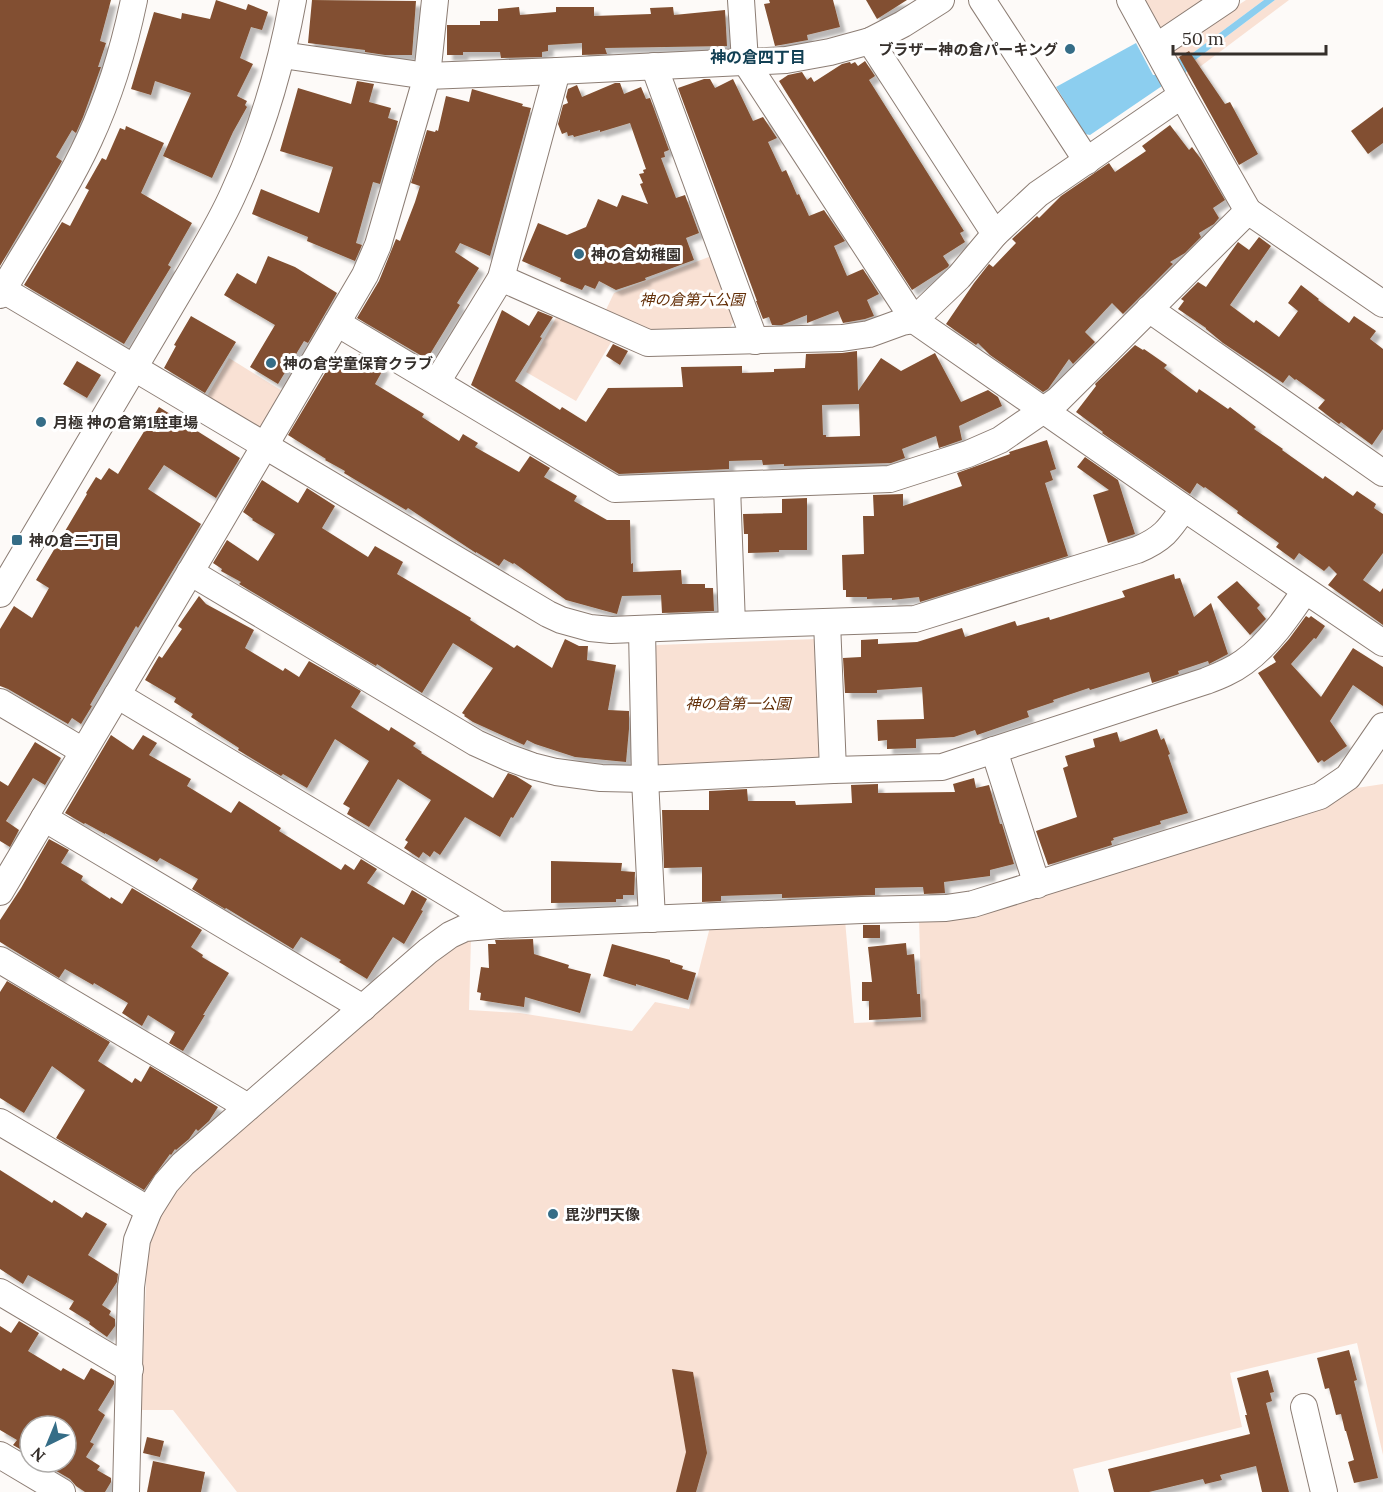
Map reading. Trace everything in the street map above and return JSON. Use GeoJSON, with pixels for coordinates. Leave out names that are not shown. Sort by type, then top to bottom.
{"type":"FeatureCollection","features":[{"type":"Feature","properties":{"kind":"street"},"geometry":{"type":"LineString","coordinates":[[134,0],[117,69],[89,140],[54,204],[1,291],[561,620],[590,628],[642,630],[915,619],[1137,550],[1160,539],[1184,508]]}},
{"type":"Feature","properties":{"kind":"street"},"geometry":{"type":"LineString","coordinates":[[0,594],[196,263],[234,192],[262,124],[282,55],[293,0]]}},
{"type":"Feature","properties":{"kind":"street"},"geometry":{"type":"LineString","coordinates":[[0,892],[365,274],[378,245],[428,76],[435,0]]}},
{"type":"Feature","properties":{"kind":"street"},"geometry":{"type":"LineString","coordinates":[[741,0],[745,61],[914,320],[1383,643]]}},
{"type":"Feature","properties":{"kind":"street"},"geometry":{"type":"LineString","coordinates":[[282,55],[428,76],[786,60],[830,52],[870,41],[941,0]]}},
{"type":"Feature","properties":{"kind":"street"},"geometry":{"type":"LineString","coordinates":[[982,0],[1087,161]]}},
{"type":"Feature","properties":{"kind":"street"},"geometry":{"type":"LineString","coordinates":[[1130,0],[1248,211],[1383,304]]}},
{"type":"Feature","properties":{"kind":"street"},"geometry":{"type":"LineString","coordinates":[[1156,47],[1226,0]]}},
{"type":"Feature","properties":{"kind":"street"},"geometry":{"type":"LineString","coordinates":[[870,41],[995,234]]}},
{"type":"Feature","properties":{"kind":"street"},"geometry":{"type":"LineString","coordinates":[[654,66],[755,341]]}},
{"type":"Feature","properties":{"kind":"street"},"geometry":{"type":"LineString","coordinates":[[437,382],[501,278],[557,71]]}},
{"type":"Feature","properties":{"kind":"street"},"geometry":{"type":"LineString","coordinates":[[501,278],[648,343],[842,338],[869,334],[914,320],[959,277],[995,234],[1038,194],[1182,94]]}},
{"type":"Feature","properties":{"kind":"street"},"geometry":{"type":"LineString","coordinates":[[337,323],[615,489],[890,478],[968,454],[1000,440],[1058,400],[1248,211]]}},
{"type":"Feature","properties":{"kind":"street"},"geometry":{"type":"LineString","coordinates":[[1149,309],[1383,473]]}},
{"type":"Feature","properties":{"kind":"street"},"geometry":{"type":"LineString","coordinates":[[727,486],[732,625]]}},
{"type":"Feature","properties":{"kind":"street"},"geometry":{"type":"LineString","coordinates":[[190,572],[476,743],[507,757],[556,772],[602,778],[645,779],[942,767],[1229,672],[1261,648],[1305,591]]}},
{"type":"Feature","properties":{"kind":"street"},"geometry":{"type":"LineString","coordinates":[[827,622],[832,770]]}},
{"type":"Feature","properties":{"kind":"street"},"geometry":{"type":"LineString","coordinates":[[642,630],[645,779],[652,919]]}},
{"type":"Feature","properties":{"kind":"street"},"geometry":{"type":"LineString","coordinates":[[117,695],[500,925]]}},
{"type":"Feature","properties":{"kind":"street"},"geometry":{"type":"LineString","coordinates":[[0,702],[83,751]]}},
{"type":"Feature","properties":{"kind":"street"},"geometry":{"type":"LineString","coordinates":[[126,1492],[131,1287],[137,1240],[149,1210],[174,1173],[428,951],[450,935],[465,928],[500,925],[946,908],[973,904],[1320,796],[1348,777],[1383,726]]}},
{"type":"Feature","properties":{"kind":"street"},"geometry":{"type":"LineString","coordinates":[[994,750],[1037,885]]}},
{"type":"Feature","properties":{"kind":"street"},"geometry":{"type":"LineString","coordinates":[[44,818],[363,1008]]}},
{"type":"Feature","properties":{"kind":"street"},"geometry":{"type":"LineString","coordinates":[[0,960],[248,1107]]}},
{"type":"Feature","properties":{"kind":"street"},"geometry":{"type":"LineString","coordinates":[[0,1122],[149,1210]]}},
{"type":"Feature","properties":{"kind":"street"},"geometry":{"type":"LineString","coordinates":[[0,1292],[130,1369]]}},
{"type":"Feature","properties":{"kind":"street"},"geometry":{"type":"LineString","coordinates":[[1304,1407],[1324,1492]]}},
{"type":"Feature","properties":{"kind":"street"},"geometry":{"type":"LineString","coordinates":[[0,1455],[62,1492]]}},
{"type":"Feature","properties":{"kind":"green space"},"geometry":{"type":"Polygon","coordinates":[[[1141,0],[1209,0],[1165,29],[1157,27],[1141,0]]]}},
{"type":"Feature","properties":{"kind":"green space"},"geometry":{"type":"Polygon","coordinates":[[[1246,0],[1264,0],[1186,58],[1174,59],[1172,56],[1176,46],[1246,0]]]}},
{"type":"Feature","properties":{"kind":"green space"},"geometry":{"type":"Polygon","coordinates":[[[1275,0],[1289,0],[1185,78],[1190,64],[1275,0]]]}},
{"type":"Feature","properties":{"kind":"green space","name":"神の倉第六公園"},"geometry":{"type":"Polygon","coordinates":[[[714,255],[737,317],[727,332],[660,334],[604,314],[614,293],[714,255]]]}},
{"type":"Feature","properties":{"kind":"green space"},"geometry":{"type":"Polygon","coordinates":[[[558,314],[613,339],[576,401],[526,372],[558,314]]]}},
{"type":"Feature","properties":{"kind":"green space"},"geometry":{"type":"Polygon","coordinates":[[[229,358],[284,392],[263,427],[254,429],[205,400],[229,358]]]}},
{"type":"Feature","properties":{"kind":"green space","name":"神の倉第一公園"},"geometry":{"type":"Polygon","coordinates":[[[816,639],[823,645],[820,761],[662,767],[655,761],[650,651],[657,645],[816,639]]]}},
{"type":"Feature","properties":{"kind":"green space"},"geometry":{"type":"Polygon","coordinates":[[[1383,784],[1383,1455],[1357,1343],[1230,1373],[1242,1427],[1073,1469],[1079,1492],[237,1492],[173,1410],[141,1410],[147,1256],[153,1230],[176,1188],[192,1170],[440,954],[471,939],[469,1010],[520,1013],[632,1031],[655,1002],[689,1009],[710,927],[845,920],[854,1023],[922,1020],[919,919],[1350,789],[1383,784]]]}},
{"type":"Feature","properties":{"kind":"water"},"geometry":{"type":"Polygon","coordinates":[[[1264,0],[1275,0],[1190,64],[1184,77],[1174,59],[1186,58],[1264,0]]]}},
{"type":"Feature","properties":{"kind":"water"},"geometry":{"type":"Polygon","coordinates":[[[1136,43],[1153,75],[1156,75],[1162,86],[1090,135],[1085,134],[1056,87],[1136,43]]]}},
{"type":"Feature","properties":{"kind":"building"},"geometry":{"type":"Polygon","coordinates":[[[0,0],[111,0],[100,41],[106,43],[98,67],[101,67],[83,117],[76,133],[72,130],[56,157],[62,161],[0,266],[0,0]]]}},
{"type":"Feature","properties":{"kind":"building"},"geometry":{"type":"Polygon","coordinates":[[[216,0],[246,10],[248,4],[268,12],[262,30],[251,27],[240,58],[253,64],[237,96],[247,101],[245,105],[247,107],[212,178],[163,156],[191,93],[155,81],[151,95],[131,89],[154,12],[181,19],[182,13],[210,19],[216,0]]]}},
{"type":"Feature","properties":{"kind":"building"},"geometry":{"type":"Polygon","coordinates":[[[312,0],[416,1],[412,55],[385,55],[365,52],[365,50],[308,43],[312,0]]]}},
{"type":"Feature","properties":{"kind":"building"},"geometry":{"type":"Polygon","coordinates":[[[769,0],[833,0],[840,27],[807,35],[808,40],[775,46],[764,4],[770,3],[769,0]]]}},
{"type":"Feature","properties":{"kind":"building"},"geometry":{"type":"Polygon","coordinates":[[[866,0],[907,0],[877,19],[866,0]]]}},
{"type":"Feature","properties":{"kind":"building"},"geometry":{"type":"Polygon","coordinates":[[[519,7],[520,15],[556,12],[556,7],[594,7],[594,16],[651,14],[650,8],[673,7],[674,15],[725,10],[727,46],[605,48],[607,54],[582,55],[582,43],[548,45],[548,51],[542,52],[542,57],[501,58],[500,52],[463,52],[463,55],[447,55],[447,25],[480,25],[480,21],[498,21],[498,9],[519,7]]]}},
{"type":"Feature","properties":{"kind":"building"},"geometry":{"type":"Polygon","coordinates":[[[1189,51],[1225,104],[1230,102],[1258,154],[1239,165],[1179,57],[1189,51]]]}},
{"type":"Feature","properties":{"kind":"building"},"geometry":{"type":"Polygon","coordinates":[[[865,61],[875,76],[869,80],[964,231],[960,233],[965,242],[943,256],[948,267],[912,290],[779,81],[788,75],[802,72],[807,80],[811,77],[814,82],[842,64],[855,62],[858,66],[865,61]]]}},
{"type":"Feature","properties":{"kind":"building"},"geometry":{"type":"Polygon","coordinates":[[[710,79],[715,88],[733,79],[753,121],[763,117],[777,138],[768,142],[782,172],[786,170],[809,216],[824,210],[845,241],[834,246],[847,276],[863,269],[879,294],[867,300],[874,316],[843,323],[838,311],[807,323],[807,315],[782,325],[772,325],[769,317],[763,319],[678,88],[710,79]]]}},
{"type":"Feature","properties":{"kind":"building"},"geometry":{"type":"Polygon","coordinates":[[[357,81],[374,84],[369,102],[391,108],[388,118],[398,121],[380,184],[373,182],[356,243],[362,245],[355,261],[307,241],[308,237],[252,214],[261,189],[319,213],[333,167],[280,151],[298,88],[351,104],[357,81]]]}},
{"type":"Feature","properties":{"kind":"building"},"geometry":{"type":"Polygon","coordinates":[[[620,83],[624,94],[641,87],[646,99],[650,98],[669,150],[664,152],[665,157],[661,158],[676,198],[685,195],[699,233],[686,238],[694,260],[616,290],[599,281],[595,289],[585,285],[582,290],[522,261],[538,223],[567,235],[586,227],[598,199],[617,207],[622,195],[648,204],[640,184],[643,183],[639,174],[644,173],[643,170],[646,169],[630,123],[574,137],[573,135],[568,136],[567,132],[562,134],[558,124],[563,105],[568,103],[566,97],[568,89],[577,85],[582,97],[620,83]]]}},
{"type":"Feature","properties":{"kind":"building"},"geometry":{"type":"Polygon","coordinates":[[[472,89],[531,108],[490,256],[460,243],[455,252],[479,268],[457,303],[460,305],[427,359],[357,318],[379,281],[396,239],[400,241],[415,202],[420,186],[411,183],[427,130],[438,131],[446,96],[469,102],[472,89]]]}},
{"type":"Feature","properties":{"kind":"building"},"geometry":{"type":"Polygon","coordinates":[[[1383,107],[1383,143],[1368,154],[1351,131],[1383,107]]]}},
{"type":"Feature","properties":{"kind":"building"},"geometry":{"type":"Polygon","coordinates":[[[1170,125],[1189,150],[1192,147],[1201,159],[1225,200],[1213,208],[1219,218],[1199,233],[1201,237],[1185,253],[1170,262],[1173,264],[1123,314],[1112,303],[1085,332],[1095,342],[1073,364],[1069,359],[1048,389],[1043,392],[990,355],[978,343],[976,345],[946,324],[989,264],[993,267],[1016,243],[1012,239],[1037,216],[1039,218],[1061,196],[1109,163],[1115,172],[1146,151],[1142,146],[1170,125]]]}},
{"type":"Feature","properties":{"kind":"building"},"geometry":{"type":"Polygon","coordinates":[[[126,126],[164,143],[141,193],[192,223],[168,265],[171,267],[124,344],[24,285],[62,222],[70,226],[89,190],[85,188],[102,158],[106,160],[120,128],[125,130],[126,126]]]}},
{"type":"Feature","properties":{"kind":"building"},"geometry":{"type":"Polygon","coordinates":[[[1259,237],[1271,246],[1230,305],[1254,323],[1256,320],[1279,337],[1298,311],[1288,303],[1301,285],[1349,323],[1354,316],[1376,331],[1370,339],[1383,349],[1383,429],[1372,445],[1318,408],[1325,400],[1296,379],[1289,375],[1283,383],[1223,343],[1178,309],[1184,301],[1181,299],[1198,282],[1206,287],[1238,242],[1249,250],[1259,237]]]}},
{"type":"Feature","properties":{"kind":"building"},"geometry":{"type":"Polygon","coordinates":[[[268,256],[295,267],[337,293],[308,343],[304,341],[278,384],[250,367],[275,325],[224,295],[237,273],[256,284],[268,256]]]}},
{"type":"Feature","properties":{"kind":"building"},"geometry":{"type":"Polygon","coordinates":[[[502,310],[529,326],[538,311],[553,317],[515,381],[560,410],[562,407],[586,422],[608,388],[683,387],[681,367],[742,366],[742,373],[774,372],[774,369],[805,368],[806,354],[857,351],[858,391],[881,358],[901,371],[935,353],[961,402],[988,390],[998,397],[1002,406],[959,426],[962,440],[939,448],[936,436],[902,449],[905,458],[891,463],[784,466],[784,464],[763,465],[762,460],[729,461],[729,469],[619,474],[471,385],[502,310]],[[859,404],[822,405],[823,435],[826,437],[860,436],[859,404]]]}},
{"type":"Feature","properties":{"kind":"building"},"geometry":{"type":"Polygon","coordinates":[[[191,316],[236,342],[205,393],[164,368],[191,316]]]}},
{"type":"Feature","properties":{"kind":"building"},"geometry":{"type":"Polygon","coordinates":[[[613,344],[628,351],[620,365],[606,356],[613,344]]]}},
{"type":"Feature","properties":{"kind":"building"},"geometry":{"type":"Polygon","coordinates":[[[1135,345],[1167,365],[1164,368],[1197,393],[1199,389],[1228,409],[1230,407],[1256,427],[1254,429],[1323,479],[1325,476],[1353,496],[1357,491],[1376,504],[1374,508],[1383,514],[1383,553],[1363,580],[1380,592],[1383,588],[1383,625],[1328,585],[1337,574],[1329,566],[1324,571],[1299,553],[1294,560],[1276,547],[1279,543],[1205,487],[1197,483],[1190,494],[1102,433],[1076,412],[1096,386],[1095,384],[1135,345]]]}},
{"type":"Feature","properties":{"kind":"building"},"geometry":{"type":"Polygon","coordinates":[[[359,354],[384,368],[375,384],[424,414],[422,417],[459,441],[463,434],[478,443],[475,447],[519,472],[530,456],[550,468],[544,477],[577,496],[574,501],[607,520],[630,520],[633,572],[681,570],[682,584],[705,584],[705,588],[713,588],[714,611],[662,613],[661,595],[622,596],[617,614],[566,600],[514,563],[504,559],[499,566],[476,553],[408,508],[406,510],[344,473],[345,471],[288,435],[334,358],[350,369],[359,354]]]}},
{"type":"Feature","properties":{"kind":"building"},"geometry":{"type":"Polygon","coordinates":[[[77,361],[101,375],[87,398],[63,384],[77,361]]]}},
{"type":"Feature","properties":{"kind":"building"},"geometry":{"type":"Polygon","coordinates":[[[159,407],[240,458],[216,498],[164,465],[148,489],[201,524],[138,628],[136,626],[81,724],[72,718],[68,724],[0,686],[0,629],[14,606],[32,618],[49,588],[36,580],[86,493],[96,477],[101,480],[109,468],[118,474],[159,407]]]}},
{"type":"Feature","properties":{"kind":"building"},"geometry":{"type":"Polygon","coordinates":[[[1047,440],[1056,469],[1050,471],[1053,480],[1045,483],[1068,556],[920,602],[919,597],[892,600],[892,598],[846,597],[846,590],[843,590],[842,555],[864,554],[863,516],[874,516],[873,495],[903,494],[903,506],[962,486],[957,473],[1010,454],[1009,452],[1047,440]]]}},
{"type":"Feature","properties":{"kind":"building"},"geometry":{"type":"Polygon","coordinates":[[[1085,457],[1118,480],[1135,534],[1108,543],[1093,495],[1109,490],[1077,467],[1085,457]]]}},
{"type":"Feature","properties":{"kind":"building"},"geometry":{"type":"Polygon","coordinates":[[[262,480],[298,503],[307,488],[335,506],[322,528],[368,557],[375,546],[403,562],[397,574],[471,618],[470,620],[514,648],[517,645],[552,668],[565,639],[579,646],[588,646],[587,660],[616,665],[608,710],[629,711],[626,762],[575,757],[527,740],[524,745],[464,716],[462,713],[493,668],[453,643],[422,693],[221,571],[222,569],[213,563],[227,540],[258,561],[275,534],[243,512],[262,480]]]}},
{"type":"Feature","properties":{"kind":"building"},"geometry":{"type":"Polygon","coordinates":[[[807,498],[807,550],[748,553],[748,534],[744,534],[743,514],[782,513],[782,499],[807,498]]]}},
{"type":"Feature","properties":{"kind":"building"},"geometry":{"type":"Polygon","coordinates":[[[1174,574],[1175,579],[1180,578],[1194,617],[1211,603],[1228,654],[1209,664],[1208,661],[1152,683],[1149,672],[1090,690],[1089,688],[1027,711],[1029,717],[977,735],[975,730],[954,737],[916,739],[916,748],[887,749],[887,740],[878,741],[877,720],[924,719],[922,687],[877,690],[877,693],[845,693],[843,658],[861,657],[861,640],[878,639],[878,644],[917,642],[962,628],[965,637],[1015,621],[1017,626],[1049,617],[1050,620],[1125,597],[1122,591],[1174,574]]]}},
{"type":"Feature","properties":{"kind":"building"},"geometry":{"type":"Polygon","coordinates":[[[1237,581],[1260,605],[1257,608],[1266,619],[1250,635],[1217,597],[1237,581]]]}},
{"type":"Feature","properties":{"kind":"building"},"geometry":{"type":"Polygon","coordinates":[[[199,596],[206,604],[254,630],[245,648],[283,671],[285,668],[299,677],[309,661],[361,691],[351,707],[389,731],[391,727],[416,743],[413,746],[421,753],[493,798],[508,773],[532,786],[500,837],[465,817],[440,855],[434,851],[430,857],[423,852],[419,858],[404,848],[408,842],[405,840],[431,800],[398,779],[369,827],[347,814],[350,808],[343,804],[369,761],[335,739],[307,788],[283,774],[281,776],[238,750],[239,748],[191,717],[193,714],[174,702],[176,698],[145,680],[159,656],[162,658],[182,629],[178,626],[199,596]]]}},
{"type":"Feature","properties":{"kind":"building"},"geometry":{"type":"Polygon","coordinates":[[[1306,616],[1309,618],[1311,616],[1325,626],[1316,639],[1314,638],[1291,664],[1321,697],[1353,648],[1383,667],[1383,706],[1353,685],[1330,721],[1347,746],[1324,762],[1322,760],[1318,763],[1258,673],[1276,662],[1273,657],[1306,616]]]}},
{"type":"Feature","properties":{"kind":"building"},"geometry":{"type":"Polygon","coordinates":[[[1157,729],[1161,740],[1164,738],[1170,754],[1168,755],[1188,813],[1160,821],[1161,824],[1113,838],[1112,845],[1048,865],[1036,831],[1077,817],[1063,768],[1068,766],[1065,756],[1095,747],[1093,739],[1117,732],[1120,742],[1157,729]]]}},
{"type":"Feature","properties":{"kind":"building"},"geometry":{"type":"Polygon","coordinates":[[[111,735],[133,750],[143,735],[157,743],[149,755],[191,779],[187,786],[231,813],[239,801],[281,828],[279,831],[341,870],[345,864],[354,870],[361,859],[377,869],[367,883],[404,905],[412,890],[427,899],[421,910],[423,911],[404,944],[393,937],[367,979],[339,962],[341,960],[301,937],[293,949],[192,889],[198,879],[160,858],[157,862],[65,813],[111,735]]]}},
{"type":"Feature","properties":{"kind":"building"},"geometry":{"type":"Polygon","coordinates":[[[35,742],[61,758],[45,785],[33,778],[6,821],[19,830],[10,847],[0,841],[0,781],[8,786],[35,742]]]}},
{"type":"Feature","properties":{"kind":"building"},"geometry":{"type":"Polygon","coordinates":[[[974,778],[976,788],[989,785],[1014,864],[990,870],[990,876],[944,882],[945,893],[924,894],[923,887],[875,888],[875,895],[782,898],[782,894],[721,896],[721,901],[702,902],[702,867],[664,868],[662,810],[709,810],[709,791],[747,789],[748,801],[795,801],[796,805],[852,803],[851,785],[878,784],[878,793],[955,792],[953,784],[974,778]]]}},
{"type":"Feature","properties":{"kind":"building"},"geometry":{"type":"Polygon","coordinates":[[[49,839],[69,850],[61,863],[83,876],[81,880],[110,899],[111,897],[122,904],[132,888],[202,930],[191,947],[203,955],[202,957],[229,973],[183,1051],[169,1043],[175,1032],[148,1015],[142,1026],[122,1013],[128,1003],[65,969],[59,978],[0,942],[0,920],[49,839]]]}},
{"type":"Feature","properties":{"kind":"building"},"geometry":{"type":"Polygon","coordinates":[[[551,861],[622,863],[621,871],[635,872],[634,895],[623,895],[623,899],[616,899],[616,902],[551,903],[551,861]]]}},
{"type":"Feature","properties":{"kind":"building"},"geometry":{"type":"Polygon","coordinates":[[[863,925],[880,925],[880,938],[863,938],[863,925]]]}},
{"type":"Feature","properties":{"kind":"building"},"geometry":{"type":"Polygon","coordinates":[[[533,939],[534,954],[569,965],[568,968],[591,974],[580,1013],[525,997],[524,1007],[480,1000],[481,993],[477,992],[481,967],[489,968],[488,944],[496,944],[495,940],[533,939]]]}},
{"type":"Feature","properties":{"kind":"building"},"geometry":{"type":"Polygon","coordinates":[[[906,943],[907,955],[914,954],[921,1017],[869,1020],[869,1001],[862,1001],[862,982],[872,982],[868,947],[906,943]]]}},
{"type":"Feature","properties":{"kind":"building"},"geometry":{"type":"Polygon","coordinates":[[[612,944],[670,960],[670,962],[683,966],[682,969],[696,973],[688,1000],[603,976],[612,944]]]}},
{"type":"Feature","properties":{"kind":"building"},"geometry":{"type":"Polygon","coordinates":[[[7,981],[110,1042],[98,1061],[132,1083],[135,1078],[141,1082],[150,1066],[218,1107],[209,1121],[198,1131],[196,1129],[189,1139],[170,1154],[144,1190],[56,1138],[85,1090],[52,1066],[24,1113],[0,1098],[0,992],[7,981]]]}},
{"type":"Feature","properties":{"kind":"building"},"geometry":{"type":"Polygon","coordinates":[[[0,1170],[52,1203],[54,1200],[82,1218],[86,1212],[107,1224],[88,1255],[118,1274],[117,1282],[102,1305],[111,1311],[109,1315],[115,1319],[115,1326],[107,1337],[89,1324],[90,1322],[69,1309],[74,1301],[28,1275],[23,1284],[0,1269],[0,1170]]]}},
{"type":"Feature","properties":{"kind":"building"},"geometry":{"type":"Polygon","coordinates":[[[19,1321],[39,1333],[28,1351],[61,1371],[63,1368],[84,1380],[91,1368],[114,1381],[98,1410],[105,1415],[90,1442],[94,1444],[86,1457],[100,1466],[97,1470],[111,1478],[105,1492],[85,1492],[61,1474],[78,1474],[78,1414],[18,1414],[18,1448],[13,1445],[17,1440],[0,1430],[0,1326],[11,1333],[19,1321]]]}},
{"type":"Feature","properties":{"kind":"building"},"geometry":{"type":"Polygon","coordinates":[[[1349,1350],[1357,1380],[1354,1381],[1378,1478],[1354,1483],[1348,1462],[1354,1460],[1341,1414],[1336,1415],[1329,1388],[1325,1389],[1317,1358],[1349,1350]]]}},
{"type":"Feature","properties":{"kind":"building"},"geometry":{"type":"Polygon","coordinates":[[[672,1369],[693,1372],[707,1453],[696,1492],[676,1492],[686,1452],[672,1369]]]}},
{"type":"Feature","properties":{"kind":"building"},"geometry":{"type":"Polygon","coordinates":[[[1268,1370],[1274,1392],[1270,1393],[1272,1401],[1266,1403],[1289,1492],[1262,1492],[1256,1466],[1220,1475],[1222,1480],[1205,1484],[1203,1479],[1149,1492],[1114,1492],[1108,1469],[1250,1434],[1237,1378],[1268,1370]]]}},
{"type":"Feature","properties":{"kind":"building"},"geometry":{"type":"Polygon","coordinates":[[[147,1437],[164,1441],[160,1457],[143,1453],[147,1437]]]}},
{"type":"Feature","properties":{"kind":"building"},"geometry":{"type":"Polygon","coordinates":[[[153,1461],[205,1472],[201,1492],[147,1492],[153,1461]]]}},
{"type":"Feature","properties":{"kind":"place","name":"ブラザー神の倉パーキング"},"geometry":{"type":"Point","coordinates":[1070,49]}},
{"type":"Feature","properties":{"kind":"place","name":"神の倉幼稚園"},"geometry":{"type":"Point","coordinates":[579,254]}},
{"type":"Feature","properties":{"kind":"place","name":"神の倉学童保育クラブ"},"geometry":{"type":"Point","coordinates":[271,363]}},
{"type":"Feature","properties":{"kind":"place","name":"月極 神の倉第1駐車場"},"geometry":{"type":"Point","coordinates":[41,422]}},
{"type":"Feature","properties":{"kind":"place","name":"神の倉二丁目"},"geometry":{"type":"Point","coordinates":[17,540]}},
{"type":"Feature","properties":{"kind":"place","name":"毘沙門天像"},"geometry":{"type":"Point","coordinates":[553,1214]}},
{"type":"Feature","properties":{"kind":"district","name":"神の倉四丁目"},"geometry":{"type":"Point","coordinates":[758,57]}}]}
